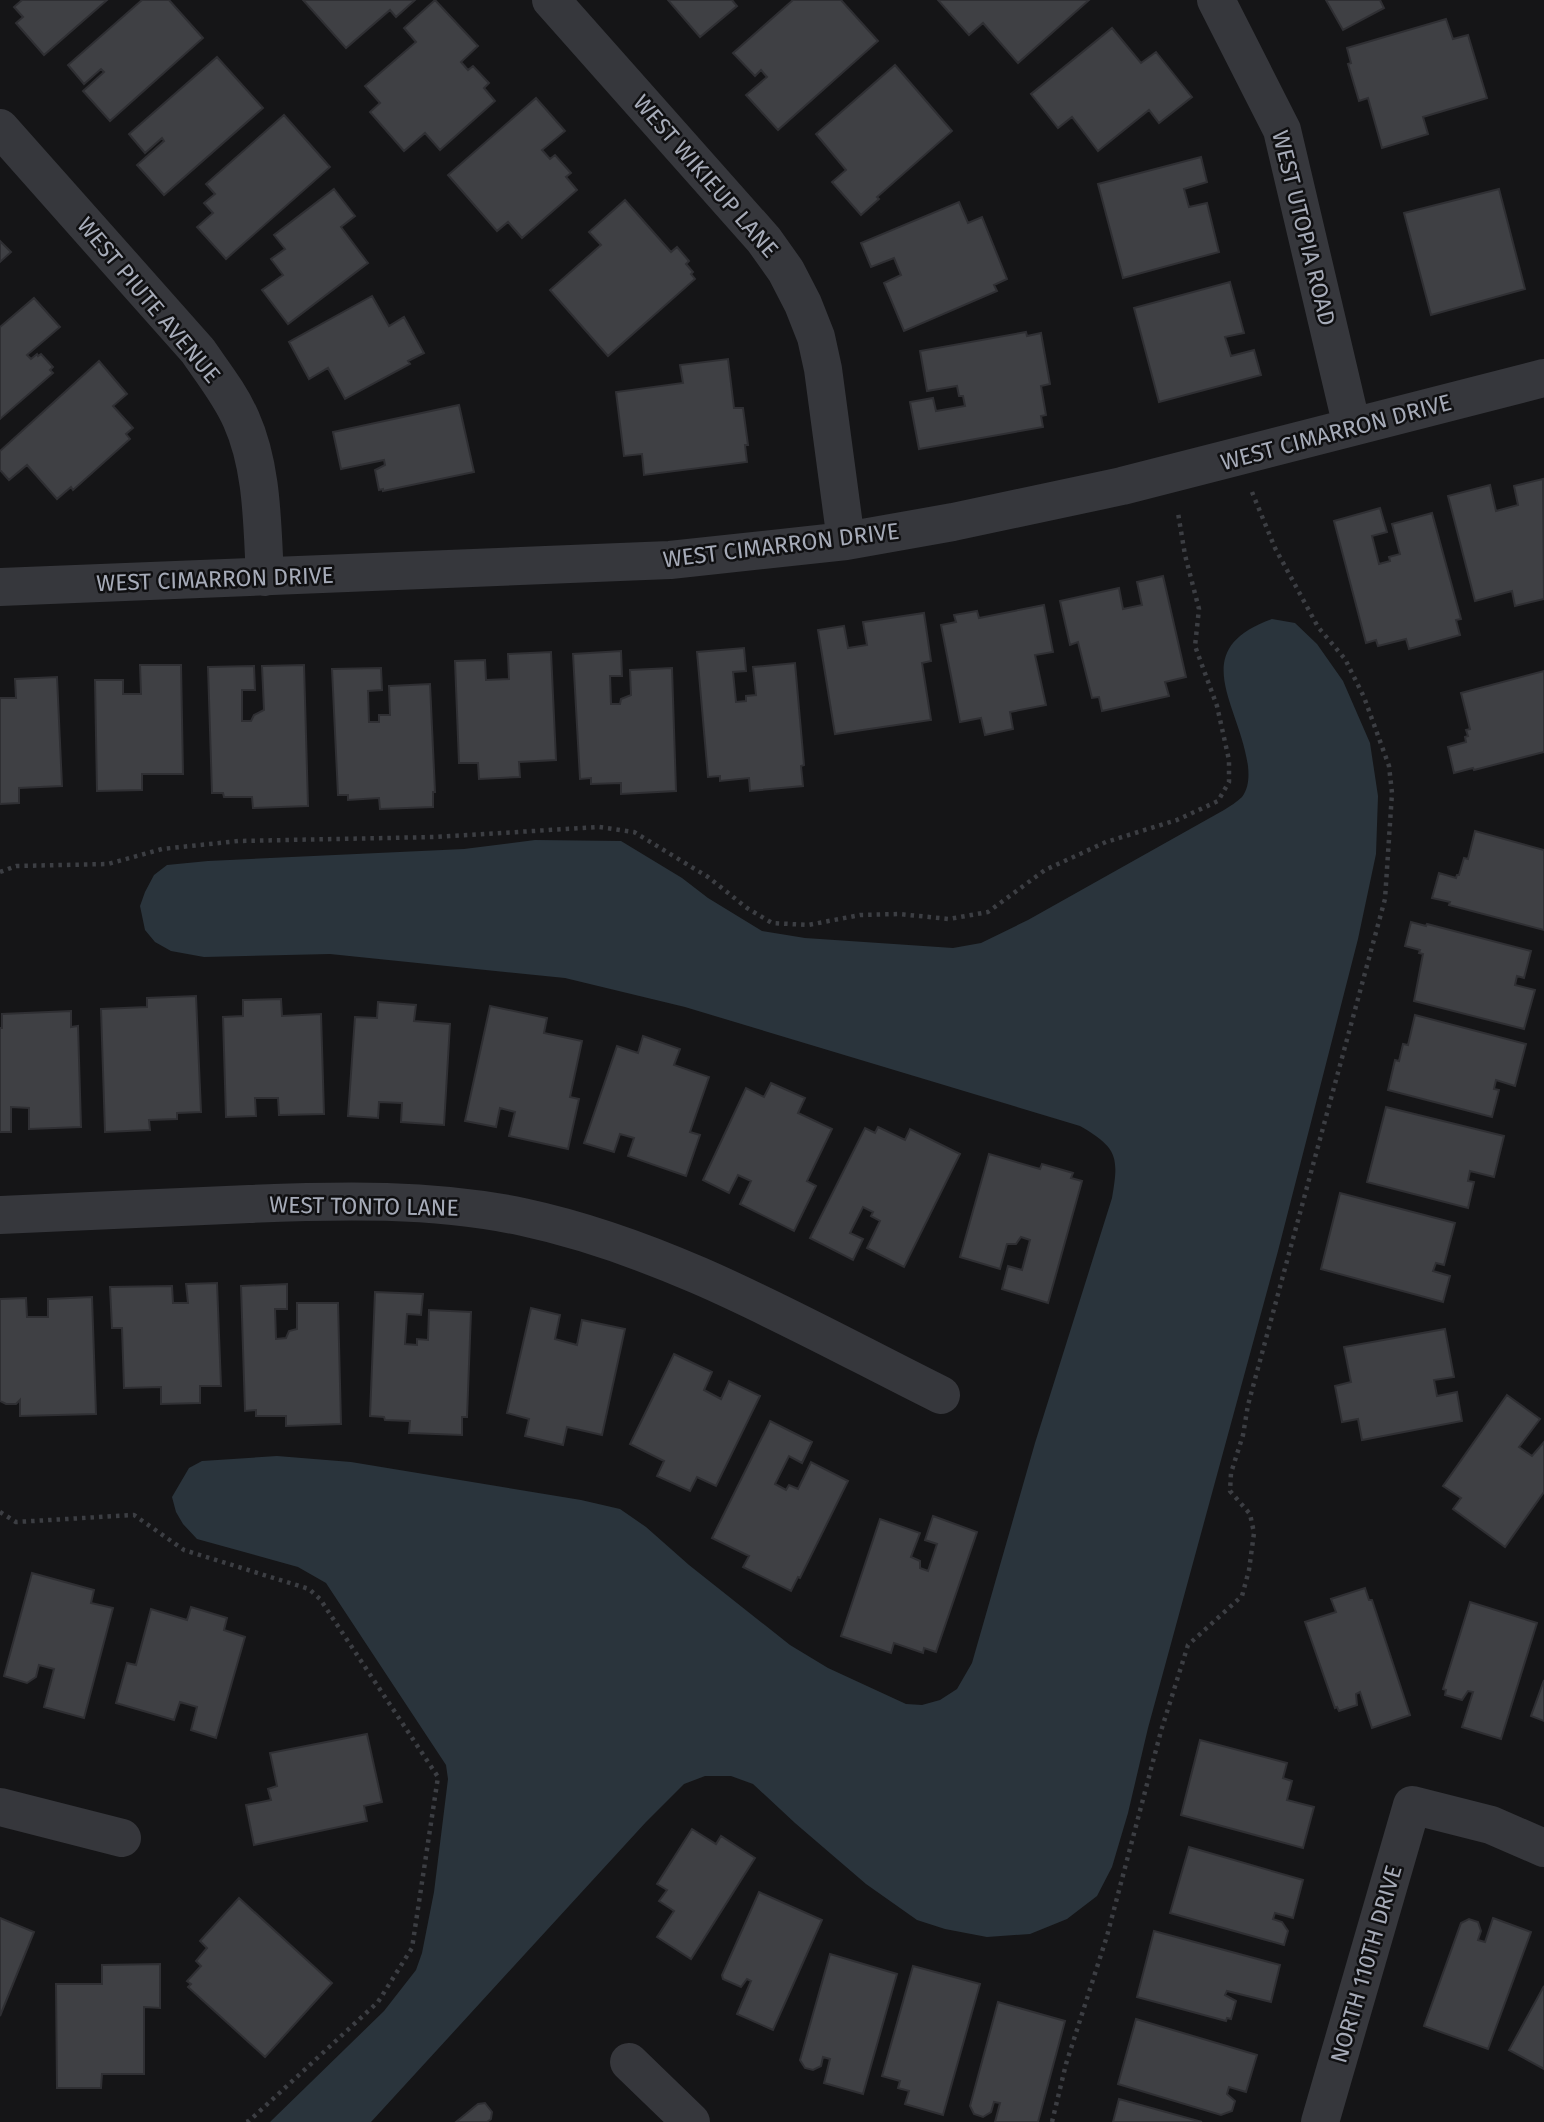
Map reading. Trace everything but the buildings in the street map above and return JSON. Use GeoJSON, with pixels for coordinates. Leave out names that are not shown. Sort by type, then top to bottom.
{"type":"FeatureCollection","features":[{"type":"Feature","properties":{"kind":"street","name":"WEST WIKIEUP LANE"},"geometry":{"type":"LineString","coordinates":[[551,0],[747,220],[786,271],[816,337],[823,369],[846,541]]}},
{"type":"Feature","properties":{"kind":"street","name":"WEST UTOPIA ROAD"},"geometry":{"type":"LineString","coordinates":[[1216,0],[1282,130],[1352,427]]}},
{"type":"Feature","properties":{"kind":"street","name":"WEST PIUTE AVENUE"},"geometry":{"type":"LineString","coordinates":[[0,128],[198,351],[222,385],[241,419],[254,458],[260,495],[265,577]]}},
{"type":"Feature","properties":{"kind":"street","name":"WEST CIMARRON DRIVE"},"geometry":{"type":"LineString","coordinates":[[0,587],[670,560],[846,541],[1058,501],[1245,456],[1544,378]]}},
{"type":"Feature","properties":{"kind":"street","name":"WEST TONTO LANE"},"geometry":{"type":"LineString","coordinates":[[0,1214],[323,1201],[429,1204],[523,1217],[573,1229],[677,1267],[941,1395]]}},
{"type":"Feature","properties":{"kind":"street","name":"NORTH 110TH DRIVE"},"geometry":{"type":"LineString","coordinates":[[1320,2122],[1412,1805],[1491,1825],[1544,1848]]}},
{"type":"Feature","properties":{"kind":"street"},"geometry":{"type":"LineString","coordinates":[[0,1807],[122,1838]]}},
{"type":"Feature","properties":{"kind":"street"},"geometry":{"type":"LineString","coordinates":[[629,2062],[691,2122]]}},
{"type":"Feature","properties":{"kind":"path"},"geometry":{"type":"LineString","coordinates":[[1052,2122],[1066,2064],[1107,1936],[1161,1731],[1188,1645],[1242,1596],[1254,1533],[1250,1514],[1230,1490],[1231,1473],[1385,899],[1392,793],[1389,766],[1364,697],[1345,659],[1318,627],[1275,548],[1252,495],[1245,456]]}},
{"type":"Feature","properties":{"kind":"path"},"geometry":{"type":"LineString","coordinates":[[0,872],[16,866],[108,864],[162,849],[238,842],[338,837],[435,837],[599,827],[634,832],[708,877],[747,908],[772,923],[808,925],[860,915],[899,914],[949,919],[988,912],[1045,870],[1106,842],[1177,820],[1218,801],[1229,782],[1228,760],[1217,705],[1195,646],[1199,609],[1185,555],[1172,474]]}},
{"type":"Feature","properties":{"kind":"path"},"geometry":{"type":"LineString","coordinates":[[0,1512],[16,1522],[134,1515],[184,1550],[309,1589],[320,1599],[438,1777],[412,1948],[378,2002],[246,2122]]}},
{"type":"Feature","properties":{"kind":"shaded area"},"geometry":{"type":"Polygon","coordinates":[[[1272,619],[1295,623],[1317,644],[1343,681],[1370,743],[1378,796],[1376,854],[1358,939],[1278,1251],[1148,1728],[1128,1813],[1112,1867],[1097,1896],[1067,1919],[1030,1934],[987,1937],[945,1929],[917,1920],[866,1884],[753,1784],[731,1776],[705,1776],[684,1784],[646,1822],[371,2122],[270,2122],[384,2011],[416,1970],[434,1892],[448,1779],[446,1765],[326,1583],[298,1567],[197,1539],[183,1524],[172,1497],[189,1468],[202,1461],[277,1456],[351,1462],[581,1500],[620,1509],[646,1527],[689,1565],[790,1645],[828,1668],[906,1704],[922,1705],[940,1700],[957,1689],[972,1663],[1035,1443],[1112,1198],[1115,1163],[1109,1148],[1080,1126],[685,1007],[565,978],[330,954],[204,957],[171,951],[155,942],[145,930],[140,906],[154,875],[167,865],[208,861],[464,849],[535,840],[621,841],[762,931],[805,938],[953,948],[981,943],[1028,920],[1224,810],[1242,797],[1247,786],[1248,766],[1224,680],[1224,663],[1231,646],[1246,632],[1272,619]]]}}]}
